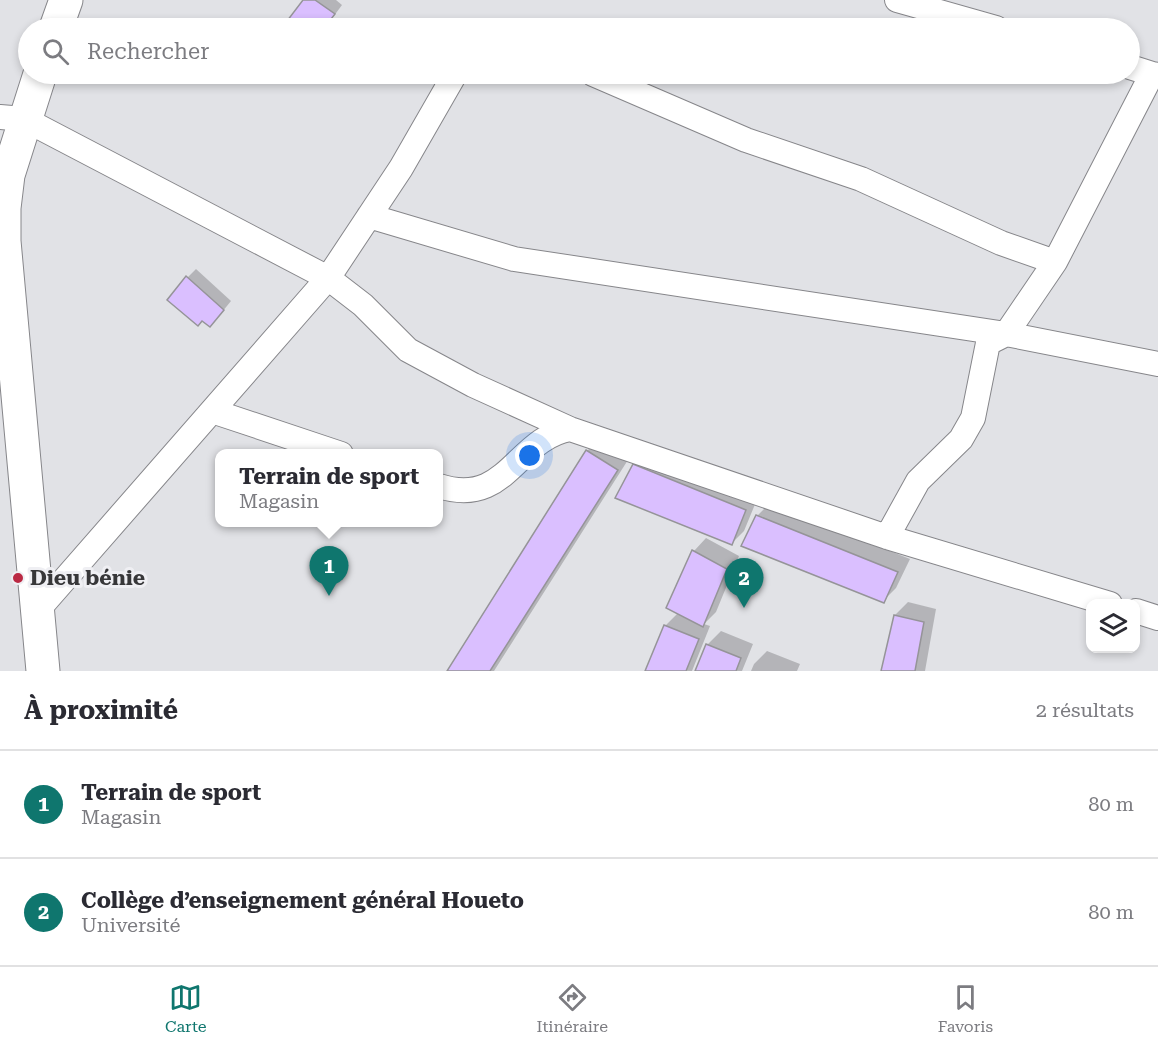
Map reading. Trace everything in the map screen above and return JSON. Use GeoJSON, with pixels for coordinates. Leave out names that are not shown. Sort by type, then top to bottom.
{"type":"FeatureCollection","features":[{"type":"Feature","properties":{"kind":"street"},"geometry":{"type":"LineString","coordinates":[[60,18],[66,0]]}},
{"type":"Feature","properties":{"kind":"street"},"geometry":{"type":"LineString","coordinates":[[897,0],[961,18]]}},
{"type":"Feature","properties":{"kind":"street"},"geometry":{"type":"LineString","coordinates":[[887,537],[918,481],[961,439],[973,418],[987,343],[1006,334],[1055,262],[1155,75],[1140,70]]}},
{"type":"Feature","properties":{"kind":"street"},"geometry":{"type":"LineString","coordinates":[[34,84],[12,118],[4,208],[4,241],[5,298],[43,671]]}},
{"type":"Feature","properties":{"kind":"street"},"geometry":{"type":"LineString","coordinates":[[37,611],[328,278],[401,168],[449,84]]}},
{"type":"Feature","properties":{"kind":"street"},"geometry":{"type":"LineString","coordinates":[[616,84],[746,140],[861,179],[1001,243],[1055,262]]}},
{"type":"Feature","properties":{"kind":"street"},"geometry":{"type":"LineString","coordinates":[[12,118],[328,278],[363,306],[408,350],[472,385],[570,429],[887,537],[1096,599]]}},
{"type":"Feature","properties":{"kind":"street"},"geometry":{"type":"LineString","coordinates":[[369,216],[514,259],[1006,334],[1158,364]]}},
{"type":"Feature","properties":{"kind":"street"},"geometry":{"type":"LineString","coordinates":[[212,411],[329,449]]}},
{"type":"Feature","properties":{"kind":"street"},"geometry":{"type":"LineString","coordinates":[[443,488],[474,491],[495,482],[554,432],[570,429]]}},
{"type":"Feature","properties":{"kind":"street"},"geometry":{"type":"LineString","coordinates":[[1140,612],[1158,618]]}},
{"type":"Feature","properties":{"kind":"building"},"geometry":{"type":"Polygon","coordinates":[[[303,0],[315,0],[335,14],[332,18],[289,18],[303,0]]]}},
{"type":"Feature","properties":{"kind":"building"},"geometry":{"type":"Polygon","coordinates":[[[186,276],[224,310],[210,327],[202,321],[198,326],[167,300],[186,276]]]}},
{"type":"Feature","properties":{"kind":"building"},"geometry":{"type":"Polygon","coordinates":[[[586,450],[618,470],[490,671],[447,671],[586,450]]]}},
{"type":"Feature","properties":{"kind":"building"},"geometry":{"type":"Polygon","coordinates":[[[633,464],[746,510],[732,545],[615,498],[633,464]]]}},
{"type":"Feature","properties":{"kind":"building"},"geometry":{"type":"Polygon","coordinates":[[[756,515],[898,572],[884,603],[741,546],[756,515]]]}},
{"type":"Feature","properties":{"kind":"building"},"geometry":{"type":"Polygon","coordinates":[[[692,550],[727,569],[703,627],[666,608],[692,550]]]}},
{"type":"Feature","properties":{"kind":"building"},"geometry":{"type":"Polygon","coordinates":[[[894,615],[924,622],[915,671],[881,671],[894,615]]]}},
{"type":"Feature","properties":{"kind":"building"},"geometry":{"type":"Polygon","coordinates":[[[664,625],[699,639],[686,671],[645,671],[664,625]]]}},
{"type":"Feature","properties":{"kind":"building"},"geometry":{"type":"Polygon","coordinates":[[[706,644],[741,658],[736,671],[695,671],[706,644]]]}},
{"type":"Feature","properties":{"kind":"place","name":"Dieu bénie"},"geometry":{"type":"Point","coordinates":[18,578]}},
{"type":"Feature","properties":{"kind":"place","name":"Terrain de sport"},"geometry":{"type":"Point","coordinates":[329,596]}},
{"type":"Feature","properties":{"kind":"place","name":"Collège d’enseignement général Houeto"},"geometry":{"type":"Point","coordinates":[744,608]}}]}
